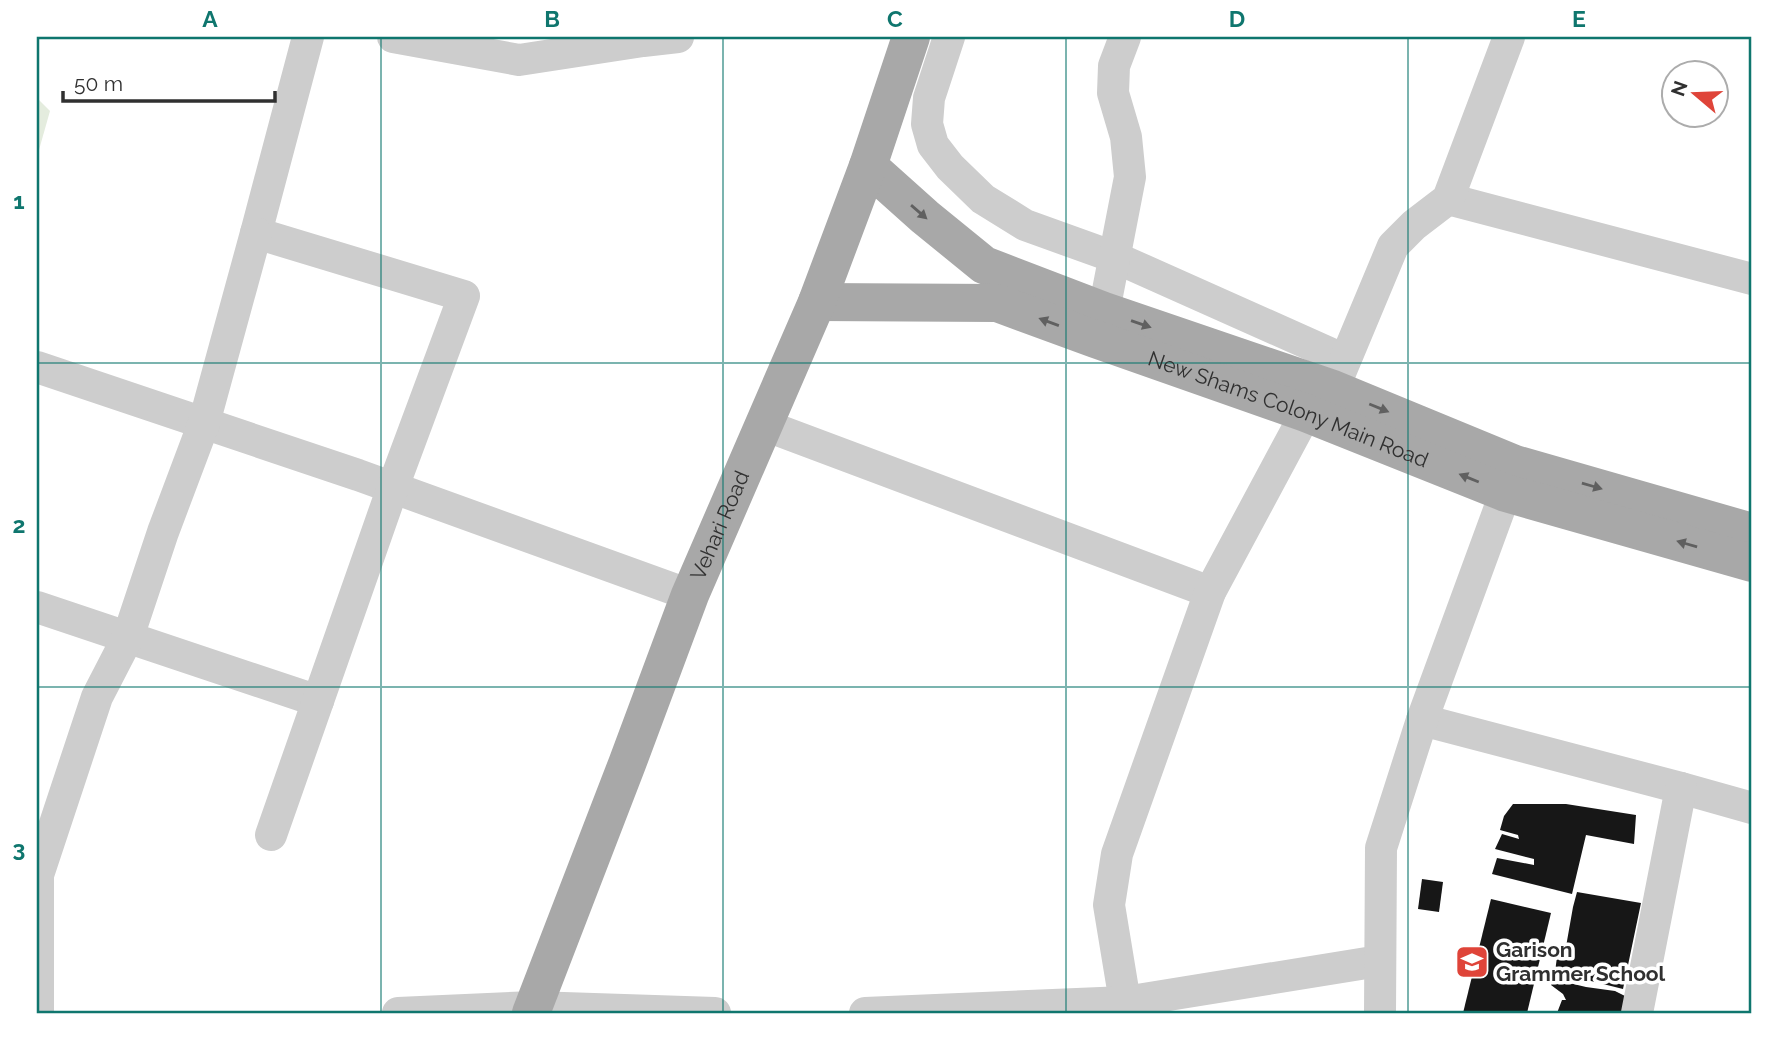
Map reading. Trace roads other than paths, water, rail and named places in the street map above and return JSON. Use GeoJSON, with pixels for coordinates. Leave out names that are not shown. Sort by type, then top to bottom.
{"type":"FeatureCollection","features":[{"type":"Feature","properties":{"kind":"main road","name":"Vehari Road"},"geometry":{"type":"LineString","coordinates":[[532,1010],[691,595],[817,302],[868,166],[911,37]]}},
{"type":"Feature","properties":{"kind":"main road","name":"New Shams Colony Main Road"},"geometry":{"type":"LineString","coordinates":[[868,166],[984,265],[1100,325]]}},
{"type":"Feature","properties":{"kind":"main road","name":"New Shams Colony Main Road"},"geometry":{"type":"LineString","coordinates":[[817,302],[997,303],[1100,325],[1326,395],[1511,479],[1752,563]]}},
{"type":"Feature","properties":{"kind":"main road","name":"New Shams Colony Main Road"},"geometry":{"type":"LineString","coordinates":[[1511,479],[1752,532]]}},
{"type":"Feature","properties":{"kind":"street"},"geometry":{"type":"LineString","coordinates":[[38,1013],[38,876],[97,697],[128,637],[163,532],[204,423],[308,37]]}},
{"type":"Feature","properties":{"kind":"street"},"geometry":{"type":"LineString","coordinates":[[393,37],[519,60],[678,37]]}},
{"type":"Feature","properties":{"kind":"street"},"geometry":{"type":"LineString","coordinates":[[949,37],[929,99],[927,124],[933,145],[950,167],[983,199],[1025,225],[1114,257],[1326,395]]}},
{"type":"Feature","properties":{"kind":"street"},"geometry":{"type":"LineString","coordinates":[[1100,325],[1130,177],[1126,137],[1113,93],[1114,66],[1125,37]]}},
{"type":"Feature","properties":{"kind":"street"},"geometry":{"type":"LineString","coordinates":[[1142,1004],[1109,905],[1117,854],[1210,592],[1326,395],[1393,246],[1448,200],[1509,37]]}},
{"type":"Feature","properties":{"kind":"street"},"geometry":{"type":"LineString","coordinates":[[1448,200],[1752,279]]}},
{"type":"Feature","properties":{"kind":"street"},"geometry":{"type":"LineString","coordinates":[[256,233],[464,296],[393,487],[271,835]]}},
{"type":"Feature","properties":{"kind":"street"},"geometry":{"type":"LineString","coordinates":[[37,367],[393,487],[691,595]]}},
{"type":"Feature","properties":{"kind":"street"},"geometry":{"type":"LineString","coordinates":[[764,425],[1210,592]]}},
{"type":"Feature","properties":{"kind":"street"},"geometry":{"type":"LineString","coordinates":[[1380,1013],[1381,848],[1422,720],[1511,479]]}},
{"type":"Feature","properties":{"kind":"street"},"geometry":{"type":"LineString","coordinates":[[37,607],[318,701]]}},
{"type":"Feature","properties":{"kind":"street"},"geometry":{"type":"LineString","coordinates":[[1422,720],[1752,808]]}},
{"type":"Feature","properties":{"kind":"street"},"geometry":{"type":"LineString","coordinates":[[1637,1013],[1681,788]]}},
{"type":"Feature","properties":{"kind":"street"},"geometry":{"type":"LineString","coordinates":[[865,1013],[1142,1004],[1379,961]]}},
{"type":"Feature","properties":{"kind":"street"},"geometry":{"type":"LineString","coordinates":[[398,1013],[532,1010],[715,1013]]}},
{"type":"Feature","properties":{"kind":"place","name":"Garison Grammer School"},"geometry":{"type":"Point","coordinates":[1472,962]}}]}
